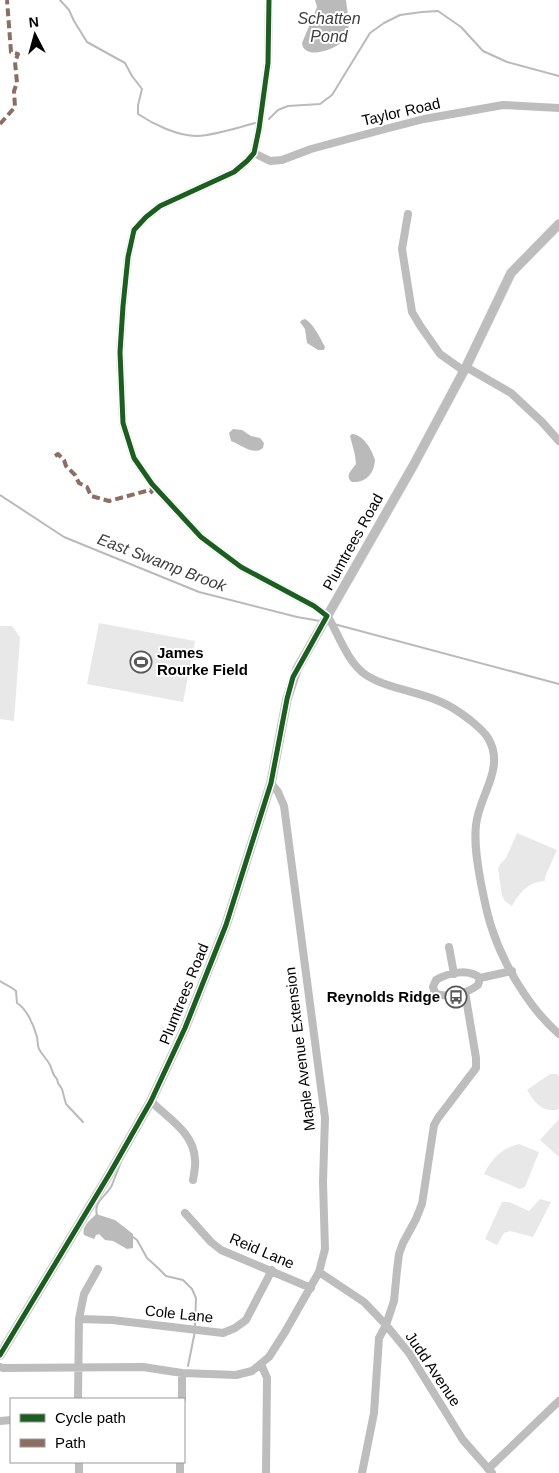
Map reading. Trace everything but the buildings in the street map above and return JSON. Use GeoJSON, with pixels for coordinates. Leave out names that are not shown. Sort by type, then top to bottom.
{"type":"FeatureCollection","features":[{"type":"Feature","properties":{"kind":"main road","name":"Plumtrees Road"},"geometry":{"type":"LineString","coordinates":[[0,1355],[110,1173],[151,1101],[185,1028],[226,925],[271,783],[289,690],[297,669],[414,466],[465,369],[511,273],[559,224]]}},
{"type":"Feature","properties":{"kind":"street"},"geometry":{"type":"LineString","coordinates":[[269,0],[268,63],[254,153],[248,161],[234,172],[160,206],[134,230],[128,257],[120,352],[123,423],[134,458],[152,484],[201,537],[241,567],[314,606],[327,617],[350,657],[364,674],[385,684],[441,702],[460,712],[474,723],[488,739],[495,757],[495,768],[476,824],[476,848],[491,926],[512,971],[538,1013],[559,1034]]}},
{"type":"Feature","properties":{"kind":"street","name":"Taylor Road"},"geometry":{"type":"LineString","coordinates":[[254,153],[270,161],[282,160],[311,149],[424,120],[504,105],[559,108]]}},
{"type":"Feature","properties":{"kind":"street"},"geometry":{"type":"LineString","coordinates":[[408,214],[402,249],[412,312],[421,328],[440,354],[511,393],[559,441]]}},
{"type":"Feature","properties":{"kind":"street","name":"Maple Avenue Extension"},"geometry":{"type":"LineString","coordinates":[[0,1367],[143,1367],[182,1373],[236,1375],[252,1370],[269,1357],[319,1272],[325,1249],[323,1182],[325,1118],[284,806],[278,792],[271,783]]}},
{"type":"Feature","properties":{"kind":"street"},"geometry":{"type":"LineString","coordinates":[[449,947],[454,974]]}},
{"type":"Feature","properties":{"kind":"street"},"geometry":{"type":"LineString","coordinates":[[480,978],[512,971]]}},
{"type":"Feature","properties":{"kind":"street"},"geometry":{"type":"LineString","coordinates":[[465,972],[475,974],[480,978],[478,985],[465,992],[441,996],[435,993],[433,987],[436,980],[454,974],[465,972]]}},
{"type":"Feature","properties":{"kind":"street"},"geometry":{"type":"LineString","coordinates":[[362,1473],[374,1413],[379,1338],[386,1325],[394,1301],[399,1254],[422,1204],[434,1125],[476,1068],[465,992]]}},
{"type":"Feature","properties":{"kind":"street"},"geometry":{"type":"LineString","coordinates":[[151,1101],[184,1131],[192,1144],[196,1160],[193,1180]]}},
{"type":"Feature","properties":{"kind":"street","name":"Reid Lane"},"geometry":{"type":"LineString","coordinates":[[185,1213],[211,1242],[221,1250],[311,1288]]}},
{"type":"Feature","properties":{"kind":"street"},"geometry":{"type":"LineString","coordinates":[[78,1398],[79,1319],[84,1294],[98,1269]]}},
{"type":"Feature","properties":{"kind":"street","name":"Cole Lane"},"geometry":{"type":"LineString","coordinates":[[79,1319],[112,1320],[223,1333],[235,1328],[246,1320],[272,1270]]}},
{"type":"Feature","properties":{"kind":"street","name":"Judd Avenue"},"geometry":{"type":"LineString","coordinates":[[319,1272],[364,1302],[386,1325],[409,1353],[462,1440],[490,1471]]}},
{"type":"Feature","properties":{"kind":"street"},"geometry":{"type":"LineString","coordinates":[[261,1364],[267,1378],[266,1473]]}},
{"type":"Feature","properties":{"kind":"street"},"geometry":{"type":"LineString","coordinates":[[182,1373],[182,1398]]}},
{"type":"Feature","properties":{"kind":"street"},"geometry":{"type":"LineString","coordinates":[[490,1471],[559,1401]]}},
{"type":"Feature","properties":{"kind":"shaded area","name":"James Rourke Field"},"geometry":{"type":"Polygon","coordinates":[[[99,623],[195,641],[183,702],[87,684],[99,623]]]}},
{"type":"Feature","properties":{"kind":"shaded area"},"geometry":{"type":"Polygon","coordinates":[[[0,626],[12,626],[20,637],[14,721],[0,719],[0,626]]]}},
{"type":"Feature","properties":{"kind":"shaded area"},"geometry":{"type":"Polygon","coordinates":[[[517,833],[557,850],[545,881],[534,883],[525,889],[512,906],[502,896],[498,868],[506,858],[517,833]]]}},
{"type":"Feature","properties":{"kind":"shaded area"},"geometry":{"type":"Polygon","coordinates":[[[550,1074],[557,1074],[559,1077],[559,1109],[548,1110],[540,1106],[527,1090],[550,1074]]]}},
{"type":"Feature","properties":{"kind":"shaded area"},"geometry":{"type":"Polygon","coordinates":[[[559,1119],[559,1157],[540,1140],[559,1119]]]}},
{"type":"Feature","properties":{"kind":"shaded area"},"geometry":{"type":"Polygon","coordinates":[[[519,1144],[539,1152],[525,1187],[520,1189],[484,1174],[498,1154],[507,1148],[519,1144]]]}},
{"type":"Feature","properties":{"kind":"shaded area"},"geometry":{"type":"Polygon","coordinates":[[[540,1199],[551,1202],[533,1237],[510,1231],[504,1233],[497,1245],[485,1239],[502,1202],[509,1202],[529,1211],[540,1199]]]}},
{"type":"Feature","properties":{"kind":"water","name":"Schatten Pond"},"geometry":{"type":"Polygon","coordinates":[[[315,0],[346,0],[349,23],[348,32],[339,45],[324,51],[309,52],[304,49],[302,43],[317,7],[315,0]]]}},
{"type":"Feature","properties":{"kind":"water"},"geometry":{"type":"Polygon","coordinates":[[[305,319],[316,332],[325,347],[324,350],[318,350],[307,343],[305,329],[300,322],[305,319]]]}},
{"type":"Feature","properties":{"kind":"water"},"geometry":{"type":"Polygon","coordinates":[[[233,429],[242,430],[251,436],[260,438],[264,443],[263,448],[255,451],[231,441],[229,433],[233,429]]]}},
{"type":"Feature","properties":{"kind":"water"},"geometry":{"type":"Polygon","coordinates":[[[352,434],[364,440],[375,460],[373,469],[368,477],[357,482],[352,482],[349,478],[356,464],[350,436],[352,434]]]}},
{"type":"Feature","properties":{"kind":"water"},"geometry":{"type":"Polygon","coordinates":[[[96,1214],[115,1220],[133,1234],[133,1248],[127,1249],[113,1241],[105,1240],[99,1234],[94,1239],[84,1235],[85,1226],[96,1214]]]}},
{"type":"Feature","properties":{"kind":"waterway"},"geometry":{"type":"LineString","coordinates":[[60,0],[69,10],[87,42],[125,63],[142,89],[138,114],[144,118],[173,132],[197,136],[219,133],[255,123]]}},
{"type":"Feature","properties":{"kind":"waterway"},"geometry":{"type":"LineString","coordinates":[[269,119],[278,110],[288,106],[320,104],[332,95],[370,33],[400,15],[438,11],[461,27],[483,51],[507,62],[559,76]]}},
{"type":"Feature","properties":{"kind":"waterway","name":"East Swamp Brook"},"geometry":{"type":"LineString","coordinates":[[0,495],[64,537],[199,592],[320,621]]}},
{"type":"Feature","properties":{"kind":"waterway","name":"East Swamp Brook"},"geometry":{"type":"LineString","coordinates":[[334,624],[559,684]]}},
{"type":"Feature","properties":{"kind":"waterway","name":"East Swamp Brook"},"geometry":{"type":"LineString","coordinates":[[0,981],[16,991],[17,1003],[24,1009],[32,1023],[39,1049],[49,1063],[62,1089],[66,1104],[83,1122]]}},
{"type":"Feature","properties":{"kind":"waterway","name":"East Swamp Brook"},"geometry":{"type":"LineString","coordinates":[[97,1215],[97,1206],[110,1189],[121,1162]]}},
{"type":"Feature","properties":{"kind":"waterway","name":"East Swamp Brook"},"geometry":{"type":"LineString","coordinates":[[133,1237],[137,1240],[147,1258],[166,1276],[183,1280],[192,1289],[196,1298],[195,1326]]}},
{"type":"Feature","properties":{"kind":"waterway","name":"East Swamp Brook"},"geometry":{"type":"LineString","coordinates":[[188,1366],[195,1331]]}},
{"type":"Feature","properties":{"kind":"marked path"},"geometry":{"type":"LineString","coordinates":[[0,124],[15,107],[14,91],[17,83],[15,62],[18,54],[11,52],[7,0]]}},
{"type":"Feature","properties":{"kind":"marked path"},"geometry":{"type":"LineString","coordinates":[[55,456],[58,454],[64,460],[66,466],[75,475],[79,483],[87,487],[91,496],[109,501],[150,490],[153,493]]}},
{"type":"Feature","properties":{"kind":"cycle path"},"geometry":{"type":"LineString","coordinates":[[0,1355],[110,1173],[151,1101],[185,1028],[226,925],[271,783],[293,677],[327,616],[314,606],[241,567],[201,537],[152,484],[134,458],[123,423],[120,352],[128,257],[134,230],[160,206],[234,172],[254,153],[268,63],[269,0]]}},
{"type":"Feature","properties":{"kind":"place","name":"James Rourke Field"},"geometry":{"type":"Point","coordinates":[141,662]}},
{"type":"Feature","properties":{"kind":"place","name":"Reynolds Ridge"},"geometry":{"type":"Point","coordinates":[456,997]}}]}
